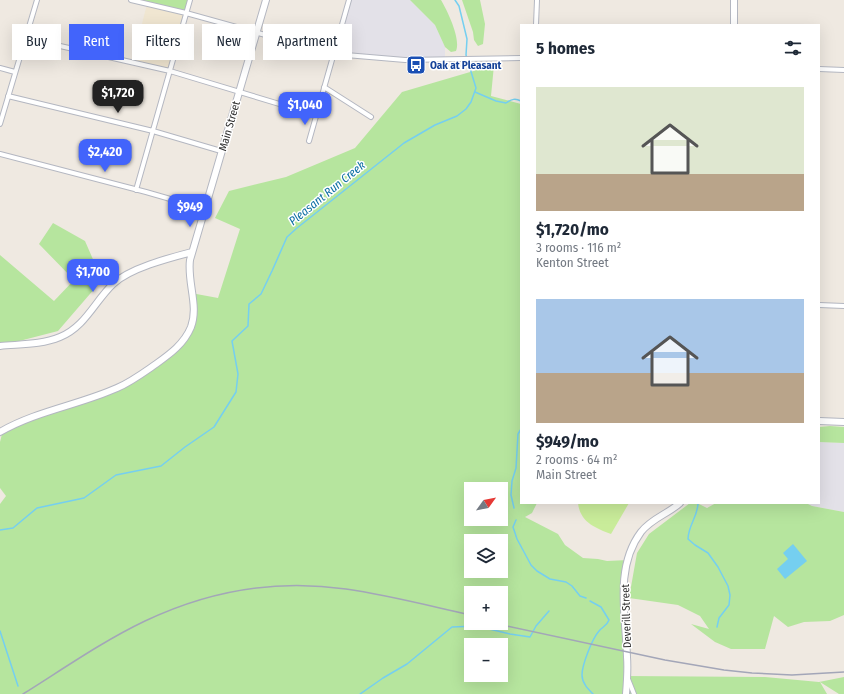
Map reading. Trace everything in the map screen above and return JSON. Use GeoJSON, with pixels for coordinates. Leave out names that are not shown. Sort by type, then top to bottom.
{"type":"FeatureCollection","features":[{"type":"Feature","properties":{"kind":"street"},"geometry":{"type":"LineString","coordinates":[[29,24],[36,0]]}},
{"type":"Feature","properties":{"kind":"street"},"geometry":{"type":"LineString","coordinates":[[131,0],[186,13],[263,35]]}},
{"type":"Feature","properties":{"kind":"street"},"geometry":{"type":"LineString","coordinates":[[136,190],[190,0]]}},
{"type":"Feature","properties":{"kind":"street","name":"Main Street"},"geometry":{"type":"LineString","coordinates":[[0,432],[33,417],[118,388],[169,355],[180,345],[191,327],[193,317],[189,274],[190,260],[266,0]]}},
{"type":"Feature","properties":{"kind":"street"},"geometry":{"type":"LineString","coordinates":[[342,24],[349,0]]}},
{"type":"Feature","properties":{"kind":"street"},"geometry":{"type":"LineString","coordinates":[[536,24],[537,0]]}},
{"type":"Feature","properties":{"kind":"street"},"geometry":{"type":"LineString","coordinates":[[734,0],[734,24]]}},
{"type":"Feature","properties":{"kind":"street"},"geometry":{"type":"LineString","coordinates":[[61,46],[170,72],[316,115]]}},
{"type":"Feature","properties":{"kind":"street"},"geometry":{"type":"LineString","coordinates":[[352,56],[397,60],[520,58]]}},
{"type":"Feature","properties":{"kind":"street"},"geometry":{"type":"LineString","coordinates":[[0,124],[19,60]]}},
{"type":"Feature","properties":{"kind":"street"},"geometry":{"type":"LineString","coordinates":[[309,141],[332,60]]}},
{"type":"Feature","properties":{"kind":"street"},"geometry":{"type":"LineString","coordinates":[[0,68],[15,72]]}},
{"type":"Feature","properties":{"kind":"street"},"geometry":{"type":"LineString","coordinates":[[820,69],[844,70]]}},
{"type":"Feature","properties":{"kind":"street"},"geometry":{"type":"LineString","coordinates":[[324,87],[371,117]]}},
{"type":"Feature","properties":{"kind":"street"},"geometry":{"type":"LineString","coordinates":[[8,96],[153,131],[221,151]]}},
{"type":"Feature","properties":{"kind":"street"},"geometry":{"type":"LineString","coordinates":[[0,154],[205,209]]}},
{"type":"Feature","properties":{"kind":"street"},"geometry":{"type":"LineString","coordinates":[[0,346],[44,342],[60,337],[77,327],[85,319],[105,292],[124,276],[161,261],[192,252]]}},
{"type":"Feature","properties":{"kind":"street"},"geometry":{"type":"LineString","coordinates":[[820,305],[844,306]]}},
{"type":"Feature","properties":{"kind":"street"},"geometry":{"type":"LineString","coordinates":[[820,421],[844,422]]}},
{"type":"Feature","properties":{"kind":"street","name":"Deverill Street"},"geometry":{"type":"LineString","coordinates":[[626,694],[627,657],[624,614],[625,569],[633,547],[641,533],[652,521],[678,504]]}},
{"type":"Feature","properties":{"kind":"street"},"geometry":{"type":"LineString","coordinates":[[627,676],[634,694]]}},
{"type":"Feature","properties":{"kind":"shaded area"},"geometry":{"type":"Polygon","coordinates":[[[349,0],[410,0],[435,25],[445,47],[445,60],[352,55],[352,24],[342,24],[349,0]]]}},
{"type":"Feature","properties":{"kind":"shaded area"},"geometry":{"type":"Polygon","coordinates":[[[147,4],[186,13],[183,24],[142,24],[147,4]]]}},
{"type":"Feature","properties":{"kind":"shaded area"},"geometry":{"type":"Polygon","coordinates":[[[133,60],[173,60],[170,71],[132,63],[133,60]]]}},
{"type":"Feature","properties":{"kind":"shaded area"},"geometry":{"type":"Polygon","coordinates":[[[820,442],[844,443],[844,512],[808,504],[820,504],[820,442]]]}},
{"type":"Feature","properties":{"kind":"green space"},"geometry":{"type":"Polygon","coordinates":[[[131,0],[190,0],[186,13],[131,0]]]}},
{"type":"Feature","properties":{"kind":"green space"},"geometry":{"type":"Polygon","coordinates":[[[410,0],[441,0],[450,18],[455,33],[457,40],[456,51],[451,52],[445,47],[435,25],[410,0]]]}},
{"type":"Feature","properties":{"kind":"green space"},"geometry":{"type":"Polygon","coordinates":[[[462,0],[480,0],[485,24],[483,44],[478,46],[474,40],[473,32],[462,0]]]}},
{"type":"Feature","properties":{"kind":"green space"},"geometry":{"type":"Polygon","coordinates":[[[494,65],[491,96],[520,104],[520,504],[536,504],[532,513],[525,517],[558,534],[565,545],[583,558],[607,561],[628,560],[625,569],[627,676],[765,677],[819,682],[844,677],[844,694],[839,694],[820,682],[827,694],[0,694],[0,504],[6,496],[0,488],[0,442],[3,430],[118,388],[142,373],[185,338],[193,317],[191,293],[218,298],[240,229],[215,218],[229,191],[286,177],[355,148],[402,92],[494,65]]]}},
{"type":"Feature","properties":{"kind":"green space"},"geometry":{"type":"Polygon","coordinates":[[[53,223],[85,241],[102,280],[58,331],[0,346],[0,255],[54,301],[74,280],[39,244],[53,223]]]}},
{"type":"Feature","properties":{"kind":"green space"},"geometry":{"type":"Polygon","coordinates":[[[820,427],[844,427],[844,443],[820,442],[820,427]]]}},
{"type":"Feature","properties":{"kind":"green space"},"geometry":{"type":"Polygon","coordinates":[[[578,504],[628,504],[611,534],[594,527],[585,520],[579,510],[578,504]]]}},
{"type":"Feature","properties":{"kind":"green space"},"geometry":{"type":"Polygon","coordinates":[[[689,504],[699,504],[707,508],[714,504],[808,504],[844,512],[844,615],[830,621],[804,622],[788,627],[774,616],[765,649],[731,649],[715,642],[691,624],[709,629],[700,616],[678,605],[629,598],[637,553],[649,534],[689,504]]]}},
{"type":"Feature","properties":{"kind":"water"},"geometry":{"type":"Polygon","coordinates":[[[793,544],[807,561],[785,579],[777,569],[788,559],[783,553],[793,544]]]}},
{"type":"Feature","properties":{"kind":"waterway","name":"Pleasant Run Creek"},"geometry":{"type":"LineString","coordinates":[[0,530],[13,528],[37,508],[84,498],[116,475],[161,466],[214,427],[236,392],[238,374],[232,341],[248,326],[249,304],[261,294],[287,237],[404,143],[435,125],[457,116],[466,109],[471,102],[476,88],[466,55],[467,39],[459,6],[455,0]]}},
{"type":"Feature","properties":{"kind":"waterway"},"geometry":{"type":"LineString","coordinates":[[475,92],[496,101],[506,103],[514,99],[520,100]]}},
{"type":"Feature","properties":{"kind":"waterway"},"geometry":{"type":"LineString","coordinates":[[514,508],[511,495],[512,481],[516,468],[518,434],[520,431]]}},
{"type":"Feature","properties":{"kind":"waterway"},"geometry":{"type":"LineString","coordinates":[[698,504],[698,508],[688,534],[688,539],[708,553],[718,567],[728,586],[730,595],[729,605],[719,618],[717,627]]}},
{"type":"Feature","properties":{"kind":"waterway"},"geometry":{"type":"LineString","coordinates":[[516,520],[513,527],[517,539],[531,565],[537,571],[550,579],[566,582],[572,586],[580,596],[586,598]]}},
{"type":"Feature","properties":{"kind":"waterway"},"geometry":{"type":"LineString","coordinates":[[590,601],[601,607],[609,620],[593,640],[582,671],[584,683],[593,694]]}},
{"type":"Feature","properties":{"kind":"waterway"},"geometry":{"type":"LineString","coordinates":[[360,694],[407,664],[452,627],[477,626],[530,637],[536,626],[549,611]]}},
{"type":"Feature","properties":{"kind":"waterway"},"geometry":{"type":"LineString","coordinates":[[0,631],[18,686]]}},
{"type":"Feature","properties":{"kind":"railway"},"geometry":{"type":"LineString","coordinates":[[23,694],[98,646],[145,621],[193,602],[243,590],[269,587],[320,586],[362,591],[464,613]]}},
{"type":"Feature","properties":{"kind":"railway"},"geometry":{"type":"LineString","coordinates":[[508,626],[665,660],[724,670],[792,675],[844,672]]}},
{"type":"Feature","properties":{"kind":"place","name":"Oak at Pleasant"},"geometry":{"type":"Point","coordinates":[416,65]}}]}
